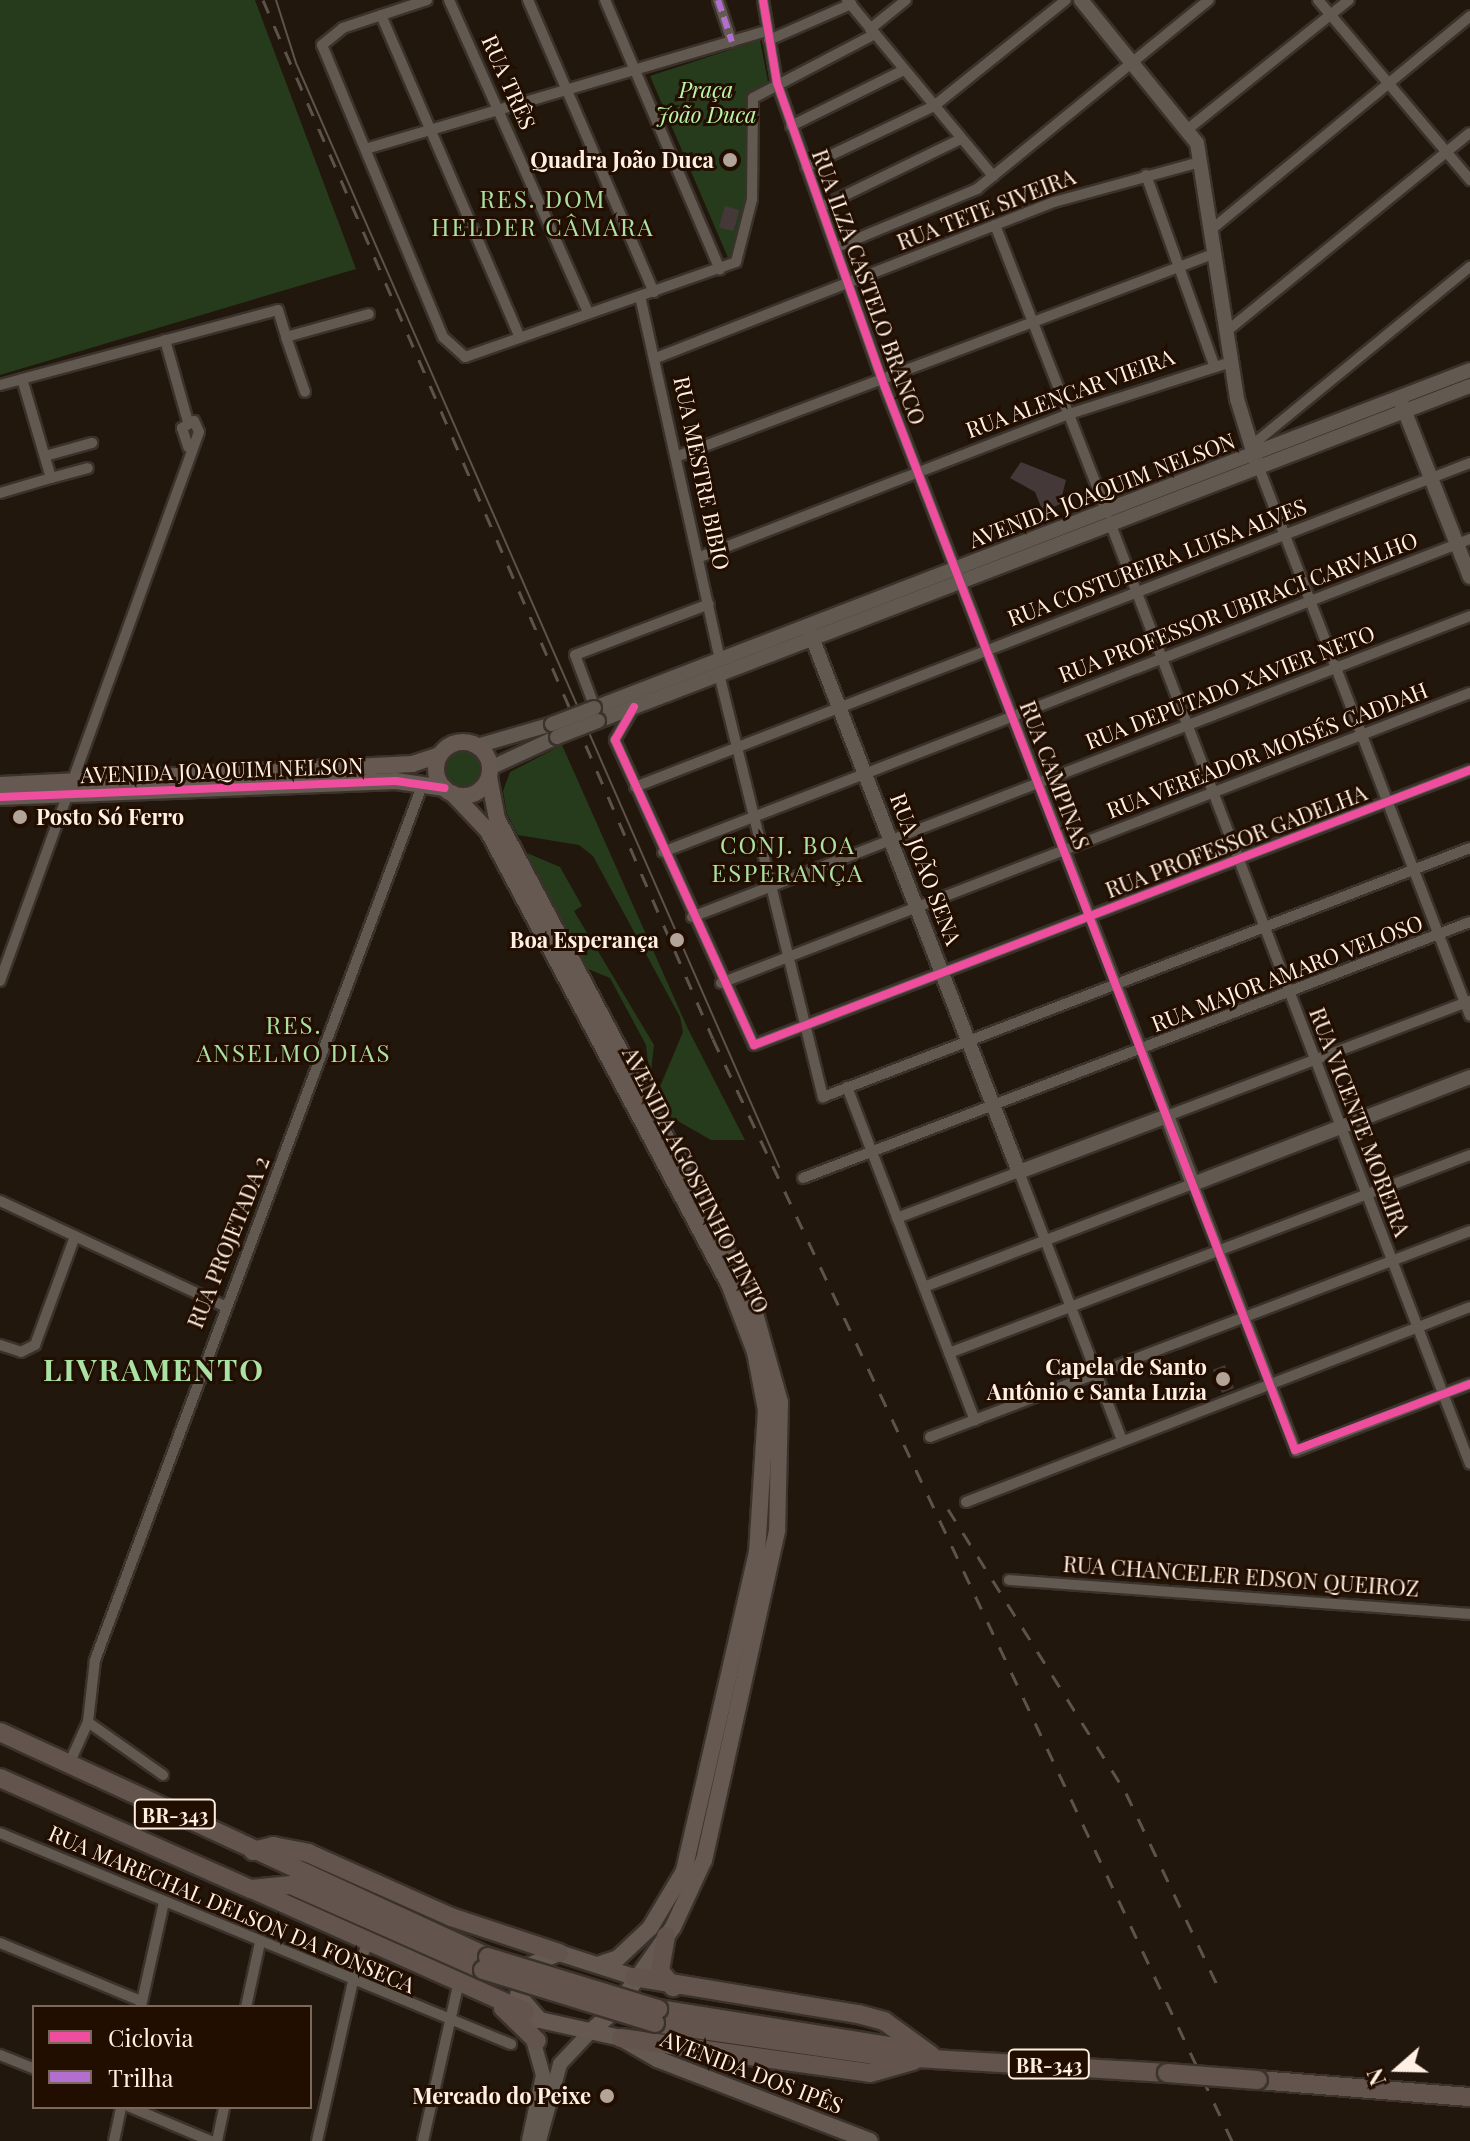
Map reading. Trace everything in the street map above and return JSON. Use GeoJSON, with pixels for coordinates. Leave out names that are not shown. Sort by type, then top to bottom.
{"type":"FeatureCollection","features":[{"type":"Feature","properties":{"kind":"highway","name":"BR-343"},"geometry":{"type":"LineString","coordinates":[[0,1732],[253,1851],[348,1902],[486,1964],[656,2016],[882,2056],[931,2055],[1470,2097]]}},
{"type":"Feature","properties":{"kind":"highway","name":"BR-343"},"geometry":{"type":"LineString","coordinates":[[0,1778],[251,1889],[291,1885],[348,1902]]}},
{"type":"Feature","properties":{"kind":"highway"},"geometry":{"type":"LineString","coordinates":[[253,1851],[273,1846],[308,1853],[451,1917],[559,1953]]}},
{"type":"Feature","properties":{"kind":"highway"},"geometry":{"type":"LineString","coordinates":[[251,1889],[525,2011]]}},
{"type":"Feature","properties":{"kind":"highway"},"geometry":{"type":"LineString","coordinates":[[666,1936],[660,1971],[676,1988]]}},
{"type":"Feature","properties":{"kind":"highway"},"geometry":{"type":"LineString","coordinates":[[634,1977],[676,1988],[858,2014],[884,2021],[931,2055]]}},
{"type":"Feature","properties":{"kind":"highway"},"geometry":{"type":"LineString","coordinates":[[461,1981],[537,2041]]}},
{"type":"Feature","properties":{"kind":"highway"},"geometry":{"type":"LineString","coordinates":[[621,2038],[870,2073],[931,2055]]}},
{"type":"Feature","properties":{"kind":"main road"},"geometry":{"type":"LineString","coordinates":[[452,744],[477,746],[489,773],[469,795],[448,791],[436,772],[440,755],[452,744]]}},
{"type":"Feature","properties":{"kind":"main road","name":"AVENIDA JOAQUIM NELSON"},"geometry":{"type":"LineString","coordinates":[[0,797],[67,788],[412,764],[440,755]]}},
{"type":"Feature","properties":{"kind":"main road","name":"AVENIDA AGOSTINHO PINTO"},"geometry":{"type":"LineString","coordinates":[[489,773],[497,819],[750,1296],[780,1402],[777,1531],[704,1860],[666,1936],[618,2003]]}},
{"type":"Feature","properties":{"kind":"main road","name":"AVENIDA JOAQUIM NELSON"},"geometry":{"type":"LineString","coordinates":[[0,785],[67,788],[423,783],[448,791]]}},
{"type":"Feature","properties":{"kind":"main road","name":"AVENIDA AGOSTINHO PINTO"},"geometry":{"type":"LineString","coordinates":[[448,791],[488,831],[729,1284],[755,1352],[766,1410],[757,1552],[684,1871],[650,1928],[618,1958],[598,1965]]}},
{"type":"Feature","properties":{"kind":"main road"},"geometry":{"type":"LineString","coordinates":[[598,1965],[618,2003],[591,2031],[525,2011],[518,1995],[523,1968],[559,1953],[598,1965],[634,1977]]}},
{"type":"Feature","properties":{"kind":"main road","name":"AVENIDA DOS IPÊS"},"geometry":{"type":"LineString","coordinates":[[591,2031],[621,2038],[657,2059],[870,2141]]}},
{"type":"Feature","properties":{"kind":"street"},"geometry":{"type":"LineString","coordinates":[[427,0],[328,35],[323,49],[369,148],[443,337],[465,357],[588,312],[720,269],[740,257],[752,199],[753,98],[873,31],[906,0]]}},
{"type":"Feature","properties":{"kind":"street","name":"RUA TRÊS"},"geometry":{"type":"LineString","coordinates":[[449,0],[588,312]]}},
{"type":"Feature","properties":{"kind":"street"},"geometry":{"type":"LineString","coordinates":[[528,0],[654,292]]}},
{"type":"Feature","properties":{"kind":"street"},"geometry":{"type":"LineString","coordinates":[[605,0],[720,269]]}},
{"type":"Feature","properties":{"kind":"street"},"geometry":{"type":"LineString","coordinates":[[718,0],[732,42]]}},
{"type":"Feature","properties":{"kind":"street"},"geometry":{"type":"LineString","coordinates":[[806,167],[934,106],[1066,0]]}},
{"type":"Feature","properties":{"kind":"street"},"geometry":{"type":"LineString","coordinates":[[1081,0],[1188,129],[1200,162],[1231,362],[1255,457],[1387,802],[1468,1002],[1470,1016]]}},
{"type":"Feature","properties":{"kind":"street"},"geometry":{"type":"LineString","coordinates":[[837,247],[942,207],[993,176],[1209,0]]}},
{"type":"Feature","properties":{"kind":"street"},"geometry":{"type":"LineString","coordinates":[[1318,0],[1470,180]]}},
{"type":"Feature","properties":{"kind":"street"},"geometry":{"type":"LineString","coordinates":[[1188,129],[1349,0]]}},
{"type":"Feature","properties":{"kind":"street","name":"RUA ILZA CASTELO BRANCO"},"geometry":{"type":"LineString","coordinates":[[765,1],[777,83],[791,126],[850,283],[881,377],[958,575]]}},
{"type":"Feature","properties":{"kind":"street"},"geometry":{"type":"LineString","coordinates":[[369,148],[732,42],[768,36],[849,2],[993,176]]}},
{"type":"Feature","properties":{"kind":"street"},"geometry":{"type":"LineString","coordinates":[[381,15],[520,337]]}},
{"type":"Feature","properties":{"kind":"street"},"geometry":{"type":"LineString","coordinates":[[1212,229],[1470,16]]}},
{"type":"Feature","properties":{"kind":"street"},"geometry":{"type":"LineString","coordinates":[[791,126],[904,70]]}},
{"type":"Feature","properties":{"kind":"street"},"geometry":{"type":"LineString","coordinates":[[1227,331],[1470,133]]}},
{"type":"Feature","properties":{"kind":"street"},"geometry":{"type":"LineString","coordinates":[[821,207],[961,139]]}},
{"type":"Feature","properties":{"kind":"street","name":"RUA TETE SIVEIRA"},"geometry":{"type":"LineString","coordinates":[[656,358],[995,225],[1146,175],[1200,162]]}},
{"type":"Feature","properties":{"kind":"street"},"geometry":{"type":"LineString","coordinates":[[1146,175],[1213,362]]}},
{"type":"Feature","properties":{"kind":"street","name":"RUA VICENTE MOREIRA"},"geometry":{"type":"LineString","coordinates":[[995,225],[1470,1464]]}},
{"type":"Feature","properties":{"kind":"street"},"geometry":{"type":"LineString","coordinates":[[681,455],[1216,253]]}},
{"type":"Feature","properties":{"kind":"street"},"geometry":{"type":"LineString","coordinates":[[1255,457],[1470,267]]}},
{"type":"Feature","properties":{"kind":"street","name":"RUA MESTRE BIBIO"},"geometry":{"type":"LineString","coordinates":[[640,296],[681,455],[720,666],[752,816],[823,1097],[847,1087]]}},
{"type":"Feature","properties":{"kind":"street"},"geometry":{"type":"LineString","coordinates":[[0,385],[278,310],[305,392]]}},
{"type":"Feature","properties":{"kind":"street"},"geometry":{"type":"LineString","coordinates":[[286,337],[369,314]]}},
{"type":"Feature","properties":{"kind":"street"},"geometry":{"type":"LineString","coordinates":[[0,981],[188,447],[199,432],[188,422],[165,340]]}},
{"type":"Feature","properties":{"kind":"street","name":"RUA ALENCAR VIEIRA"},"geometry":{"type":"LineString","coordinates":[[700,557],[1066,415],[1213,362],[1231,362]]}},
{"type":"Feature","properties":{"kind":"street","name":"AVENIDA JOAQUIM NELSON"},"geometry":{"type":"LineString","coordinates":[[1402,404],[1470,370]]}},
{"type":"Feature","properties":{"kind":"street"},"geometry":{"type":"LineString","coordinates":[[22,379],[51,478]]}},
{"type":"Feature","properties":{"kind":"street","name":"AVENIDA JOAQUIM NELSON"},"geometry":{"type":"LineString","coordinates":[[489,773],[554,730],[595,710],[810,633],[1109,519],[1255,457],[1402,404],[1470,386]]}},
{"type":"Feature","properties":{"kind":"street"},"geometry":{"type":"LineString","coordinates":[[1402,404],[1432,477],[1464,542],[1470,577]]}},
{"type":"Feature","properties":{"kind":"street"},"geometry":{"type":"LineString","coordinates":[[45,456],[92,443]]}},
{"type":"Feature","properties":{"kind":"street","name":"RUA COSTUREIRA LUISA ALVES"},"geometry":{"type":"LineString","coordinates":[[635,787],[1470,463]]}},
{"type":"Feature","properties":{"kind":"street"},"geometry":{"type":"LineString","coordinates":[[0,493],[88,468]]}},
{"type":"Feature","properties":{"kind":"street","name":"RUA PROFESSOR UBIRACI CARVALHO"},"geometry":{"type":"LineString","coordinates":[[663,852],[1464,542]]}},
{"type":"Feature","properties":{"kind":"street","name":"RUA CAMPINAS"},"geometry":{"type":"LineString","coordinates":[[958,575],[1167,1116]]}},
{"type":"Feature","properties":{"kind":"street"},"geometry":{"type":"LineString","coordinates":[[595,710],[575,655],[709,604]]}},
{"type":"Feature","properties":{"kind":"street","name":"RUA DEPUTADO XAVIER NETO"},"geometry":{"type":"LineString","coordinates":[[692,917],[1470,616]]}},
{"type":"Feature","properties":{"kind":"street","name":"RUA JOÃO SENA"},"geometry":{"type":"LineString","coordinates":[[810,633],[1019,1172]]}},
{"type":"Feature","properties":{"kind":"street","name":"AVENIDA JOAQUIM NELSON"},"geometry":{"type":"LineString","coordinates":[[595,710],[634,707],[720,666]]}},
{"type":"Feature","properties":{"kind":"street","name":"RUA VEREADOR MOISÉS CADDAH"},"geometry":{"type":"LineString","coordinates":[[721,983],[1470,693]]}},
{"type":"Feature","properties":{"kind":"street"},"geometry":{"type":"LineString","coordinates":[[634,707],[615,740],[721,983]]}},
{"type":"Feature","properties":{"kind":"street","name":"AVENIDA JOAQUIM NELSON"},"geometry":{"type":"LineString","coordinates":[[477,746],[554,730]]}},
{"type":"Feature","properties":{"kind":"street","name":"RUA PROFESSOR GADELHA"},"geometry":{"type":"LineString","coordinates":[[721,983],[746,1040],[759,1044],[1470,770]]}},
{"type":"Feature","properties":{"kind":"street","name":"RUA PROJETADA 2"},"geometry":{"type":"LineString","coordinates":[[69,1764],[88,1722],[95,1660],[224,1306],[257,1236],[423,783]]}},
{"type":"Feature","properties":{"kind":"street"},"geometry":{"type":"LineString","coordinates":[[975,1420],[847,1087],[1470,848]]}},
{"type":"Feature","properties":{"kind":"street","name":"RUA MAJOR AMARO VELOSO"},"geometry":{"type":"LineString","coordinates":[[803,1178],[1470,922]]}},
{"type":"Feature","properties":{"kind":"street"},"geometry":{"type":"LineString","coordinates":[[897,1218],[1468,1002]]}},
{"type":"Feature","properties":{"kind":"street"},"geometry":{"type":"LineString","coordinates":[[924,1287],[1470,1077]]}},
{"type":"Feature","properties":{"kind":"street"},"geometry":{"type":"LineString","coordinates":[[1167,1116],[1295,1450],[1470,1384]]}},
{"type":"Feature","properties":{"kind":"street"},"geometry":{"type":"LineString","coordinates":[[949,1353],[1470,1155]]}},
{"type":"Feature","properties":{"kind":"street"},"geometry":{"type":"LineString","coordinates":[[1019,1172],[1122,1441]]}},
{"type":"Feature","properties":{"kind":"street"},"geometry":{"type":"LineString","coordinates":[[0,1201],[224,1306]]}},
{"type":"Feature","properties":{"kind":"street"},"geometry":{"type":"LineString","coordinates":[[930,1437],[1470,1231]]}},
{"type":"Feature","properties":{"kind":"street"},"geometry":{"type":"LineString","coordinates":[[0,1345],[21,1352],[35,1345],[75,1236]]}},
{"type":"Feature","properties":{"kind":"street"},"geometry":{"type":"LineString","coordinates":[[966,1502],[1470,1307]]}},
{"type":"Feature","properties":{"kind":"street","name":"RUA CHANCELER EDSON QUEIROZ"},"geometry":{"type":"LineString","coordinates":[[1009,1580],[1470,1614]]}},
{"type":"Feature","properties":{"kind":"street"},"geometry":{"type":"LineString","coordinates":[[88,1722],[163,1775]]}},
{"type":"Feature","properties":{"kind":"street","name":"RUA MARECHAL DELSON DA FONSECA"},"geometry":{"type":"LineString","coordinates":[[0,1833],[448,2021],[511,2044]]}},
{"type":"Feature","properties":{"kind":"street"},"geometry":{"type":"LineString","coordinates":[[0,1943],[141,2004],[164,1902]]}},
{"type":"Feature","properties":{"kind":"street"},"geometry":{"type":"LineString","coordinates":[[246,2005],[260,1942]]}},
{"type":"Feature","properties":{"kind":"street"},"geometry":{"type":"LineString","coordinates":[[317,2141],[353,1981],[368,1942]]}},
{"type":"Feature","properties":{"kind":"street"},"geometry":{"type":"LineString","coordinates":[[423,2141],[448,2021],[461,1981]]}},
{"type":"Feature","properties":{"kind":"street"},"geometry":{"type":"LineString","coordinates":[[525,2011],[537,2041],[544,2096],[539,2141]]}},
{"type":"Feature","properties":{"kind":"street"},"geometry":{"type":"LineString","coordinates":[[529,2141],[544,2096],[560,2064],[591,2031]]}},
{"type":"Feature","properties":{"kind":"street"},"geometry":{"type":"LineString","coordinates":[[0,2055],[32,2068]]}},
{"type":"Feature","properties":{"kind":"street"},"geometry":{"type":"LineString","coordinates":[[114,2141],[121,2109]]}},
{"type":"Feature","properties":{"kind":"street"},"geometry":{"type":"LineString","coordinates":[[135,2109],[214,2141],[223,2109]]}},
{"type":"Feature","properties":{"kind":"green space"},"geometry":{"type":"Polygon","coordinates":[[[0,0],[255,0],[356,269],[0,375],[0,0]]]}},
{"type":"Feature","properties":{"kind":"green space","name":"Praça João Duca"},"geometry":{"type":"Polygon","coordinates":[[[760,40],[768,82],[747,96],[746,197],[729,260],[650,76],[760,40]]]}},
{"type":"Feature","properties":{"kind":"green space"},"geometry":{"type":"Polygon","coordinates":[[[464,745],[480,752],[487,768],[480,784],[464,791],[448,784],[441,768],[448,752],[464,745]]]}},
{"type":"Feature","properties":{"kind":"green space"},"geometry":{"type":"Polygon","coordinates":[[[562,745],[688,1029],[745,1140],[711,1140],[669,1116],[656,1096],[683,1032],[680,1017],[593,856],[579,845],[518,835],[507,814],[503,791],[510,772],[562,745]]]}},
{"type":"Feature","properties":{"kind":"green space"},"geometry":{"type":"Polygon","coordinates":[[[527,853],[560,867],[582,906],[574,911],[654,1045],[650,1081],[646,1045],[610,978],[588,969],[527,853]]]}},
{"type":"Feature","properties":{"kind":"building"},"geometry":{"type":"Polygon","coordinates":[[[725,206],[739,210],[733,231],[719,227],[725,206]]]}},
{"type":"Feature","properties":{"kind":"building"},"geometry":{"type":"Polygon","coordinates":[[[1021,462],[1066,480],[1060,504],[1043,512],[1035,492],[1010,478],[1021,462]]]}},
{"type":"Feature","properties":{"kind":"building","name":"Capela de Santo Antônio e Santa Luzia"},"geometry":{"type":"Polygon","coordinates":[[[1225,1365],[1234,1388],[1222,1393],[1213,1370],[1225,1365]]]}},
{"type":"Feature","properties":{"kind":"tram line"},"geometry":{"type":"LineString","coordinates":[[276,0],[296,63],[779,1167]]}},
{"type":"Feature","properties":{"kind":"railway"},"geometry":{"type":"LineString","coordinates":[[263,0],[713,1039],[1232,2141]]}},
{"type":"Feature","properties":{"kind":"railway"},"geometry":{"type":"LineString","coordinates":[[948,1509],[1126,1793],[1218,1987]]}},
{"type":"Feature","properties":{"kind":"marked path"},"geometry":{"type":"LineString","coordinates":[[718,0],[732,42]]}},
{"type":"Feature","properties":{"kind":"cycle path"},"geometry":{"type":"LineString","coordinates":[[763,0],[777,83],[881,377],[1295,1450],[1470,1384]]}},
{"type":"Feature","properties":{"kind":"cycle path"},"geometry":{"type":"LineString","coordinates":[[634,707],[615,740],[754,1045],[1470,770]]}},
{"type":"Feature","properties":{"kind":"cycle path"},"geometry":{"type":"LineString","coordinates":[[0,797],[396,781],[444,788]]}},
{"type":"Feature","properties":{"kind":"place","name":"Quadra João Duca"},"geometry":{"type":"Point","coordinates":[730,160]}},
{"type":"Feature","properties":{"kind":"place","name":"Posto Só Ferro"},"geometry":{"type":"Point","coordinates":[20,817]}},
{"type":"Feature","properties":{"kind":"place","name":"Boa Esperança"},"geometry":{"type":"Point","coordinates":[677,940]}},
{"type":"Feature","properties":{"kind":"place","name":"Capela de Santo Antônio e Santa Luzia"},"geometry":{"type":"Point","coordinates":[1223,1379]}},
{"type":"Feature","properties":{"kind":"place","name":"Mercado do Peixe"},"geometry":{"type":"Point","coordinates":[607,2096]}},
{"type":"Feature","properties":{"kind":"district","name":"RES. DOM HELDER CÂMARA"},"geometry":{"type":"Point","coordinates":[543,213]}},
{"type":"Feature","properties":{"kind":"district","name":"CONJ. BOA ESPERANÇA"},"geometry":{"type":"Point","coordinates":[788,859]}},
{"type":"Feature","properties":{"kind":"district","name":"RES. ANSELMO DIAS"},"geometry":{"type":"Point","coordinates":[294,1039]}},
{"type":"Feature","properties":{"kind":"district","name":"LIVRAMENTO"},"geometry":{"type":"Point","coordinates":[154,1369]}}]}
